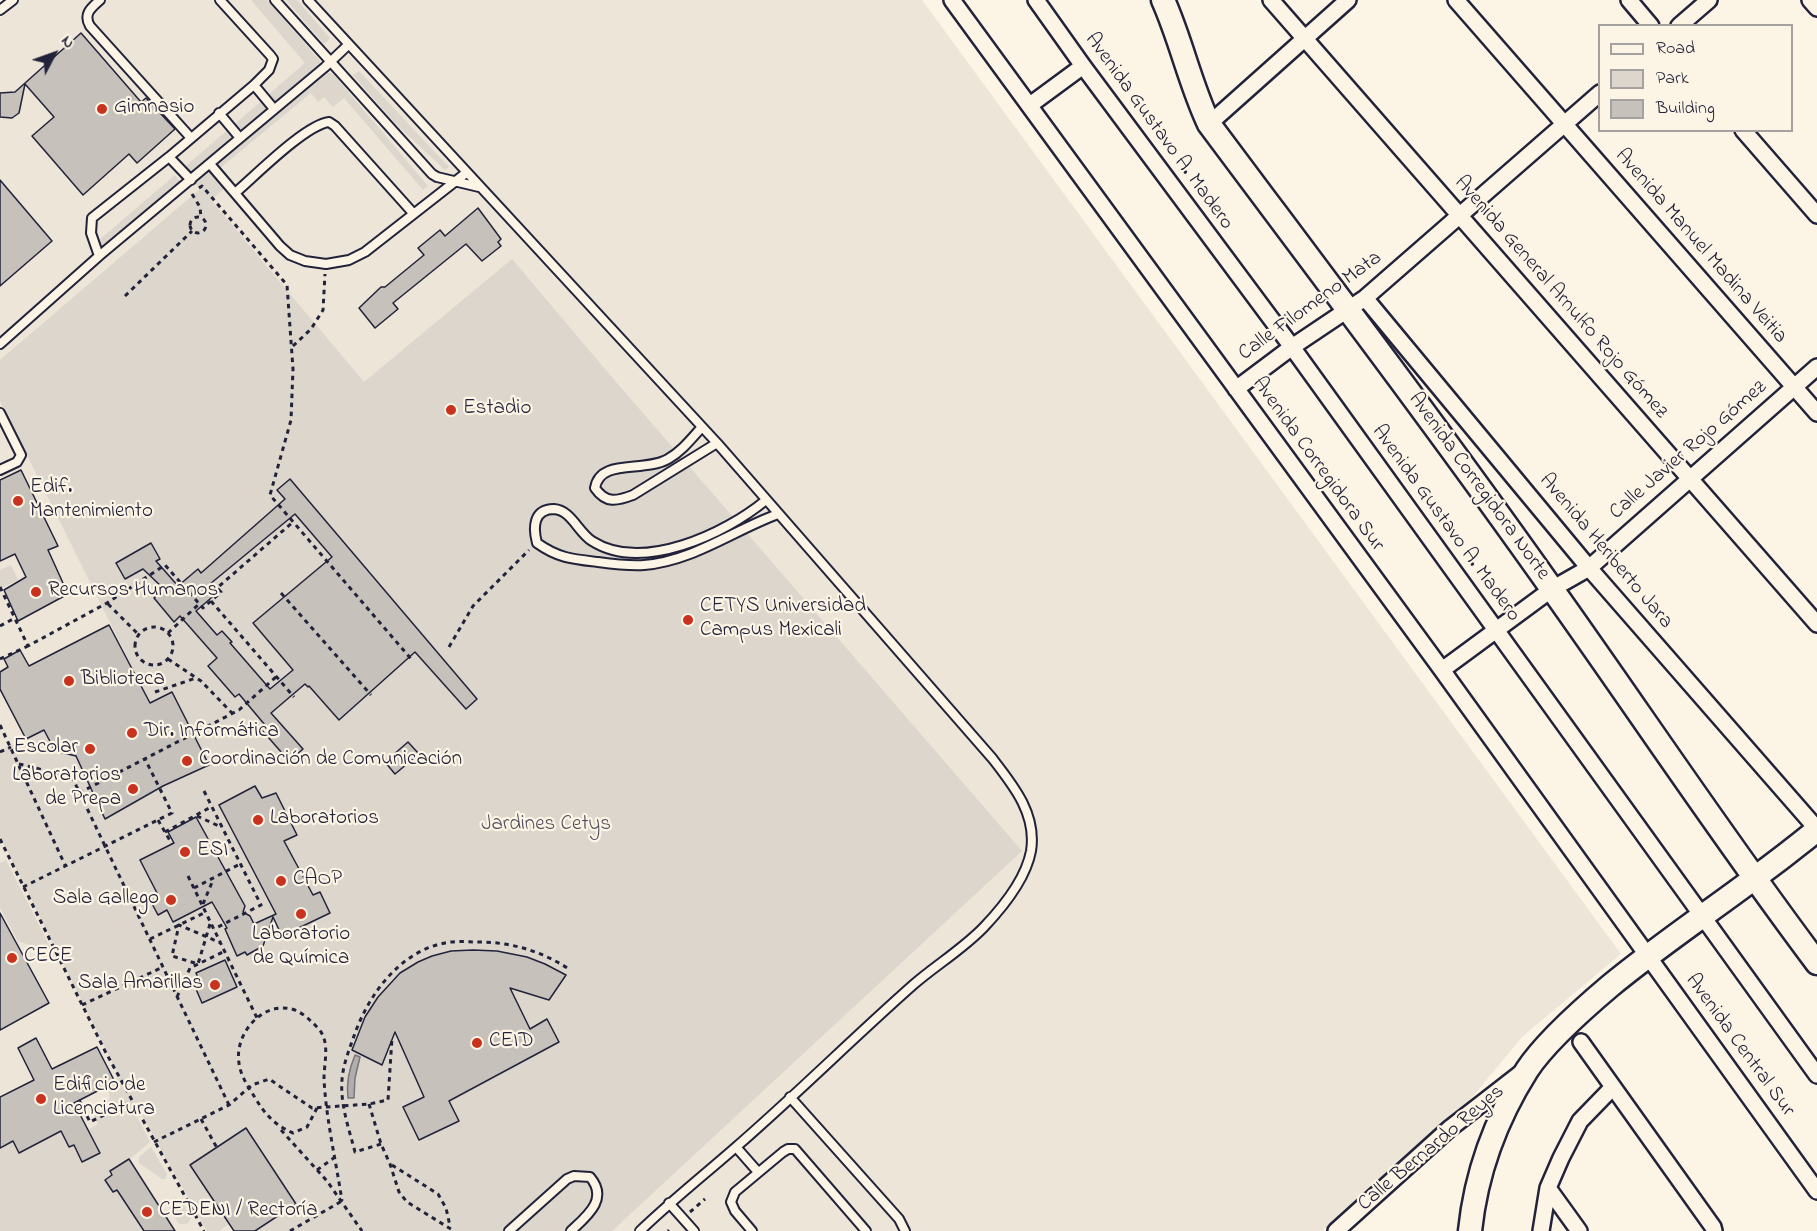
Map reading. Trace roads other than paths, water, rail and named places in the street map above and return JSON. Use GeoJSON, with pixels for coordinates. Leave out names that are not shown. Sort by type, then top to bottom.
{"type":"FeatureCollection","features":[{"type":"Feature","properties":{"kind":"street","name":"Avenida Corregidora Sur"},"geometry":{"type":"LineString","coordinates":[[952,0],[1442,669],[1648,955]]}},
{"type":"Feature","properties":{"kind":"street","name":"Avenida Gustavo A. Madero"},"geometry":{"type":"LineString","coordinates":[[1036,0],[1292,346],[1817,1075]]}},
{"type":"Feature","properties":{"kind":"street","name":"Avenida Corregidora Norte"},"geometry":{"type":"LineString","coordinates":[[1163,0],[1199,103],[1209,124],[1357,304],[1754,879],[1817,963]]}},
{"type":"Feature","properties":{"kind":"street","name":"Avenida General Arnulfo Rojo Gómez"},"geometry":{"type":"LineString","coordinates":[[1271,0],[1817,624]]}},
{"type":"Feature","properties":{"kind":"street"},"geometry":{"type":"LineString","coordinates":[[1209,124],[1348,0]]}},
{"type":"Feature","properties":{"kind":"street","name":"Avenida Manuel Madina Veitia"},"geometry":{"type":"LineString","coordinates":[[1456,0],[1817,413]]}},
{"type":"Feature","properties":{"kind":"street"},"geometry":{"type":"LineString","coordinates":[[1629,0],[1649,24]]}},
{"type":"Feature","properties":{"kind":"street"},"geometry":{"type":"LineString","coordinates":[[1681,24],[1709,0]]}},
{"type":"Feature","properties":{"kind":"street"},"geometry":{"type":"LineString","coordinates":[[1810,0],[1817,8]]}},
{"type":"Feature","properties":{"kind":"street"},"geometry":{"type":"LineString","coordinates":[[1030,105],[1083,66]]}},
{"type":"Feature","properties":{"kind":"street","name":"Calle Filomeno Mata"},"geometry":{"type":"LineString","coordinates":[[1236,389],[1292,346],[1357,304],[1598,94]]}},
{"type":"Feature","properties":{"kind":"street"},"geometry":{"type":"LineString","coordinates":[[1745,132],[1817,214]]}},
{"type":"Feature","properties":{"kind":"street","name":"Avenida Heriberto Jara"},"geometry":{"type":"LineString","coordinates":[[1357,304],[1817,830]]}},
{"type":"Feature","properties":{"kind":"street","name":"Calle Javier Rojo Gómez"},"geometry":{"type":"LineString","coordinates":[[1442,669],[1552,589],[1589,568],[1817,367]]}},
{"type":"Feature","properties":{"kind":"street"},"geometry":{"type":"LineString","coordinates":[[1470,1231],[1476,1187],[1482,1165],[1504,1112],[1528,1068],[1582,1010],[1648,955],[1754,879],[1817,830]]}},
{"type":"Feature","properties":{"kind":"street","name":"Avenida Central Sur"},"geometry":{"type":"LineString","coordinates":[[1648,955],[1817,1191]]}},
{"type":"Feature","properties":{"kind":"street"},"geometry":{"type":"LineString","coordinates":[[1581,1042],[1714,1231]]}},
{"type":"Feature","properties":{"kind":"street","name":"Calle Bernardo Reyes"},"geometry":{"type":"LineString","coordinates":[[1336,1231],[1449,1129],[1528,1068]]}},
{"type":"Feature","properties":{"kind":"street"},"geometry":{"type":"LineString","coordinates":[[1541,1231],[1548,1188],[1561,1158],[1580,1121],[1612,1087]]}},
{"type":"Feature","properties":{"kind":"street"},"geometry":{"type":"LineString","coordinates":[[1548,1188],[1579,1231]]}},
{"type":"Feature","properties":{"kind":"lane"},"geometry":{"type":"LineString","coordinates":[[0,9],[13,0]]}},
{"type":"Feature","properties":{"kind":"lane"},"geometry":{"type":"LineString","coordinates":[[100,0],[87,14],[86,19],[90,26],[191,138]]}},
{"type":"Feature","properties":{"kind":"lane"},"geometry":{"type":"LineString","coordinates":[[99,256],[91,233],[92,218],[169,157],[269,70],[273,59],[220,0]]}},
{"type":"Feature","properties":{"kind":"lane"},"geometry":{"type":"LineString","coordinates":[[226,7],[234,0]]}},
{"type":"Feature","properties":{"kind":"lane"},"geometry":{"type":"LineString","coordinates":[[275,0],[432,174],[480,188]]}},
{"type":"Feature","properties":{"kind":"lane"},"geometry":{"type":"LineString","coordinates":[[308,0],[717,443],[992,758],[1010,780],[1025,806],[1032,828],[1031,851],[1024,873],[983,928],[915,983],[736,1147],[669,1203],[640,1231]]}},
{"type":"Feature","properties":{"kind":"lane"},"geometry":{"type":"LineString","coordinates":[[0,344],[99,256],[330,63],[348,45]]}},
{"type":"Feature","properties":{"kind":"lane"},"geometry":{"type":"LineString","coordinates":[[254,85],[274,109]]}},
{"type":"Feature","properties":{"kind":"lane"},"geometry":{"type":"LineString","coordinates":[[219,113],[240,138]]}},
{"type":"Feature","properties":{"kind":"lane"},"geometry":{"type":"LineString","coordinates":[[235,193],[298,139],[320,124],[329,122],[413,213]]}},
{"type":"Feature","properties":{"kind":"lane"},"geometry":{"type":"LineString","coordinates":[[169,157],[191,180]]}},
{"type":"Feature","properties":{"kind":"lane"},"geometry":{"type":"LineString","coordinates":[[210,164],[285,252],[305,261],[326,264],[350,260],[376,245],[466,172]]}},
{"type":"Feature","properties":{"kind":"lane"},"geometry":{"type":"LineString","coordinates":[[0,413],[21,455],[17,462],[0,470]]}},
{"type":"Feature","properties":{"kind":"lane"},"geometry":{"type":"LineString","coordinates":[[702,427],[681,450],[667,460],[652,466],[613,469],[602,473],[595,488],[600,496],[609,501],[618,501],[633,495],[717,443]]}},
{"type":"Feature","properties":{"kind":"lane"},"geometry":{"type":"LineString","coordinates":[[766,500],[729,526],[704,537],[662,550],[629,553],[609,549],[591,541],[561,510],[552,509],[542,512],[536,519],[533,530],[537,543],[552,554],[573,559],[645,565],[674,560],[707,547],[755,522],[778,514]]}},
{"type":"Feature","properties":{"kind":"lane"},"geometry":{"type":"LineString","coordinates":[[790,1097],[899,1219],[905,1231]]}},
{"type":"Feature","properties":{"kind":"lane"},"geometry":{"type":"LineString","coordinates":[[736,1147],[758,1172]]}},
{"type":"Feature","properties":{"kind":"lane"},"geometry":{"type":"LineString","coordinates":[[752,1231],[735,1211],[731,1202],[735,1192],[783,1152],[795,1149],[866,1231]]}},
{"type":"Feature","properties":{"kind":"lane"},"geometry":{"type":"LineString","coordinates":[[509,1231],[567,1179],[574,1176],[590,1177],[598,1190],[598,1198],[584,1220],[571,1231]]}},
{"type":"Feature","properties":{"kind":"lane"},"geometry":{"type":"LineString","coordinates":[[669,1203],[694,1231]]}},
{"type":"Feature","properties":{"kind":"place","name":"Gimnasio"},"geometry":{"type":"Point","coordinates":[102,109]}},
{"type":"Feature","properties":{"kind":"place","name":"Estadio"},"geometry":{"type":"Point","coordinates":[451,410]}},
{"type":"Feature","properties":{"kind":"place","name":"Edif. Mantenimiento"},"geometry":{"type":"Point","coordinates":[18,501]}},
{"type":"Feature","properties":{"kind":"place","name":"Recursos Humanos"},"geometry":{"type":"Point","coordinates":[36,592]}},
{"type":"Feature","properties":{"kind":"place","name":"CETYS Universidad Campus Mexicali"},"geometry":{"type":"Point","coordinates":[688,620]}},
{"type":"Feature","properties":{"kind":"place","name":"Biblioteca"},"geometry":{"type":"Point","coordinates":[69,681]}},
{"type":"Feature","properties":{"kind":"place","name":"Dir. Informática"},"geometry":{"type":"Point","coordinates":[132,733]}},
{"type":"Feature","properties":{"kind":"place","name":"Escolar"},"geometry":{"type":"Point","coordinates":[90,749]}},
{"type":"Feature","properties":{"kind":"place","name":"Coordinación de Comunicación"},"geometry":{"type":"Point","coordinates":[187,761]}},
{"type":"Feature","properties":{"kind":"place","name":"Laboratorios de Prepa"},"geometry":{"type":"Point","coordinates":[133,789]}},
{"type":"Feature","properties":{"kind":"place","name":"Laboratorios"},"geometry":{"type":"Point","coordinates":[258,820]}},
{"type":"Feature","properties":{"kind":"place","name":"ESI"},"geometry":{"type":"Point","coordinates":[185,852]}},
{"type":"Feature","properties":{"kind":"place","name":"CAOP"},"geometry":{"type":"Point","coordinates":[281,881]}},
{"type":"Feature","properties":{"kind":"place","name":"Sala Gallego"},"geometry":{"type":"Point","coordinates":[171,900]}},
{"type":"Feature","properties":{"kind":"place","name":"Laboratorio de Química"},"geometry":{"type":"Point","coordinates":[301,914]}},
{"type":"Feature","properties":{"kind":"place","name":"CECE"},"geometry":{"type":"Point","coordinates":[12,958]}},
{"type":"Feature","properties":{"kind":"place","name":"Sala Amarillas"},"geometry":{"type":"Point","coordinates":[215,985]}},
{"type":"Feature","properties":{"kind":"place","name":"CEID"},"geometry":{"type":"Point","coordinates":[477,1043]}},
{"type":"Feature","properties":{"kind":"place","name":"Edificio de Licenciatura"},"geometry":{"type":"Point","coordinates":[41,1099]}},
{"type":"Feature","properties":{"kind":"place","name":"CEDENI / Rectoría"},"geometry":{"type":"Point","coordinates":[147,1212]}},
{"type":"Feature","properties":{"kind":"park label","name":"Jardines Cetys"},"geometry":{"type":"Point","coordinates":[546,826]}}]}
